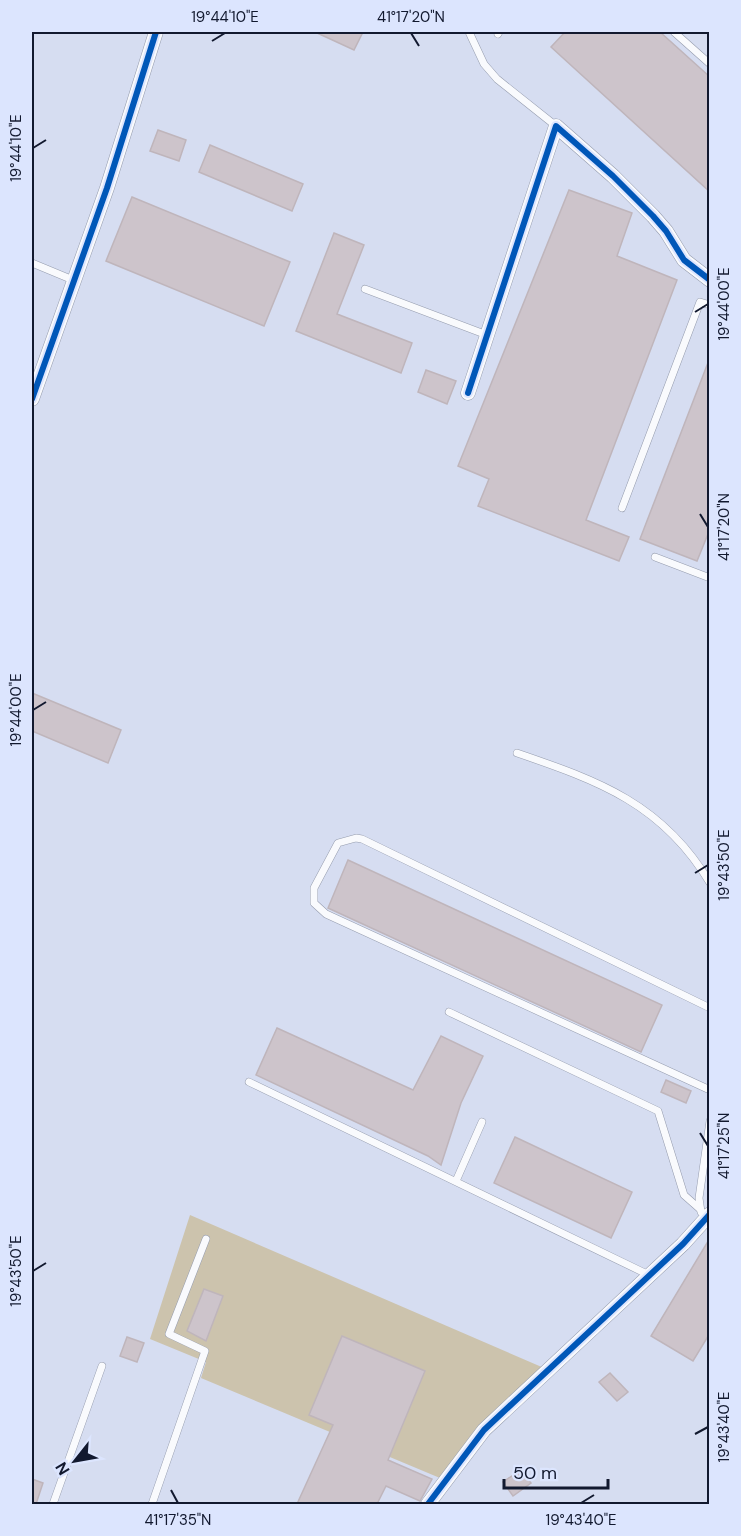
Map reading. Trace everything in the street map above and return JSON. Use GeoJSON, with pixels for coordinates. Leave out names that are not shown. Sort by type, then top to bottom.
{"type":"FeatureCollection","features":[{"type":"Feature","properties":{"kind":"street"},"geometry":{"type":"LineString","coordinates":[[32,399],[107,188],[156,32]]}},
{"type":"Feature","properties":{"kind":"street"},"geometry":{"type":"LineString","coordinates":[[468,393],[556,126],[637,200],[666,231],[684,260],[710,280]]}},
{"type":"Feature","properties":{"kind":"street"},"geometry":{"type":"LineString","coordinates":[[428,1504],[484,1430],[649,1275],[704,1216]]}},
{"type":"Feature","properties":{"kind":"lane"},"geometry":{"type":"LineString","coordinates":[[469,32],[484,64],[497,79],[556,126]]}},
{"type":"Feature","properties":{"kind":"lane"},"geometry":{"type":"LineString","coordinates":[[674,32],[710,64]]}},
{"type":"Feature","properties":{"kind":"lane"},"geometry":{"type":"LineString","coordinates":[[32,263],[73,280]]}},
{"type":"Feature","properties":{"kind":"lane"},"geometry":{"type":"LineString","coordinates":[[365,289],[487,335]]}},
{"type":"Feature","properties":{"kind":"lane"},"geometry":{"type":"LineString","coordinates":[[622,508],[700,302],[710,305]]}},
{"type":"Feature","properties":{"kind":"lane"},"geometry":{"type":"LineString","coordinates":[[655,557],[710,578]]}},
{"type":"Feature","properties":{"kind":"lane"},"geometry":{"type":"LineString","coordinates":[[517,753],[580,774],[639,804],[687,851],[710,883]]}},
{"type":"Feature","properties":{"kind":"lane"},"geometry":{"type":"LineString","coordinates":[[710,1008],[356,837],[338,843],[312,896],[314,903],[326,914],[710,1090]]}},
{"type":"Feature","properties":{"kind":"lane"},"geometry":{"type":"LineString","coordinates":[[449,1012],[658,1111],[684,1195],[704,1216]]}},
{"type":"Feature","properties":{"kind":"lane"},"geometry":{"type":"LineString","coordinates":[[249,1082],[649,1275]]}},
{"type":"Feature","properties":{"kind":"lane"},"geometry":{"type":"LineString","coordinates":[[704,1216],[699,1198],[710,1121]]}},
{"type":"Feature","properties":{"kind":"lane"},"geometry":{"type":"LineString","coordinates":[[456,1181],[482,1122]]}},
{"type":"Feature","properties":{"kind":"lane"},"geometry":{"type":"LineString","coordinates":[[152,1504],[205,1351],[169,1334],[206,1239]]}},
{"type":"Feature","properties":{"kind":"lane"},"geometry":{"type":"LineString","coordinates":[[53,1504],[102,1366]]}},
{"type":"Feature","properties":{"kind":"shaded area"},"geometry":{"type":"Polygon","coordinates":[[[190,1215],[544,1368],[440,1478],[201,1378],[206,1362],[150,1339],[190,1215]]]}},
{"type":"Feature","properties":{"kind":"building"},"geometry":{"type":"Polygon","coordinates":[[[315,32],[363,32],[354,50],[315,32]]]}},
{"type":"Feature","properties":{"kind":"building"},"geometry":{"type":"Polygon","coordinates":[[[565,32],[660,32],[710,77],[710,192],[551,47],[565,32]]]}},
{"type":"Feature","properties":{"kind":"building"},"geometry":{"type":"Polygon","coordinates":[[[158,130],[186,140],[179,161],[150,151],[158,130]]]}},
{"type":"Feature","properties":{"kind":"building"},"geometry":{"type":"Polygon","coordinates":[[[210,145],[303,184],[292,211],[199,172],[210,145]]]}},
{"type":"Feature","properties":{"kind":"building"},"geometry":{"type":"Polygon","coordinates":[[[569,190],[632,213],[617,256],[677,280],[586,520],[629,537],[619,561],[478,506],[489,479],[458,466],[569,190]]]}},
{"type":"Feature","properties":{"kind":"building"},"geometry":{"type":"Polygon","coordinates":[[[132,197],[290,262],[264,326],[106,261],[132,197]]]}},
{"type":"Feature","properties":{"kind":"building"},"geometry":{"type":"Polygon","coordinates":[[[334,233],[364,245],[337,314],[412,343],[401,373],[296,331],[334,233]]]}},
{"type":"Feature","properties":{"kind":"building"},"geometry":{"type":"Polygon","coordinates":[[[709,360],[710,529],[697,561],[640,539],[709,360]]]}},
{"type":"Feature","properties":{"kind":"building"},"geometry":{"type":"Polygon","coordinates":[[[426,370],[456,381],[447,404],[418,392],[426,370]]]}},
{"type":"Feature","properties":{"kind":"building"},"geometry":{"type":"Polygon","coordinates":[[[32,693],[121,730],[108,763],[32,731],[32,693]]]}},
{"type":"Feature","properties":{"kind":"building"},"geometry":{"type":"Polygon","coordinates":[[[348,860],[662,1005],[641,1052],[328,908],[348,860]]]}},
{"type":"Feature","properties":{"kind":"building"},"geometry":{"type":"Polygon","coordinates":[[[277,1028],[413,1090],[441,1036],[483,1056],[461,1103],[441,1165],[428,1156],[256,1075],[277,1028]]]}},
{"type":"Feature","properties":{"kind":"building"},"geometry":{"type":"Polygon","coordinates":[[[666,1080],[691,1091],[686,1103],[661,1092],[666,1080]]]}},
{"type":"Feature","properties":{"kind":"building"},"geometry":{"type":"Polygon","coordinates":[[[515,1137],[632,1192],[611,1238],[494,1183],[515,1137]]]}},
{"type":"Feature","properties":{"kind":"building"},"geometry":{"type":"Polygon","coordinates":[[[710,1238],[710,1333],[693,1361],[651,1336],[710,1238]]]}},
{"type":"Feature","properties":{"kind":"building"},"geometry":{"type":"Polygon","coordinates":[[[204,1289],[223,1296],[206,1341],[187,1331],[204,1289]]]}},
{"type":"Feature","properties":{"kind":"building"},"geometry":{"type":"Polygon","coordinates":[[[342,1336],[425,1371],[388,1460],[432,1479],[420,1501],[386,1486],[377,1504],[297,1504],[333,1425],[309,1415],[342,1336]]]}},
{"type":"Feature","properties":{"kind":"building"},"geometry":{"type":"Polygon","coordinates":[[[127,1337],[144,1343],[137,1362],[120,1356],[127,1337]]]}},
{"type":"Feature","properties":{"kind":"building"},"geometry":{"type":"Polygon","coordinates":[[[610,1373],[628,1392],[617,1401],[599,1382],[610,1373]]]}},
{"type":"Feature","properties":{"kind":"building"},"geometry":{"type":"Polygon","coordinates":[[[522,1469],[531,1483],[513,1496],[503,1482],[522,1469]]]}},
{"type":"Feature","properties":{"kind":"building"},"geometry":{"type":"Polygon","coordinates":[[[32,1479],[43,1483],[36,1504],[32,1504],[32,1479]]]}},
{"type":"Feature","properties":{"kind":"cycle path"},"geometry":{"type":"LineString","coordinates":[[32,399],[107,188],[156,32]]}},
{"type":"Feature","properties":{"kind":"cycle path"},"geometry":{"type":"LineString","coordinates":[[468,393],[556,126],[613,176],[666,231],[684,260],[710,280]]}},
{"type":"Feature","properties":{"kind":"cycle path"},"geometry":{"type":"LineString","coordinates":[[428,1504],[484,1430],[683,1244],[710,1214]]}}]}
